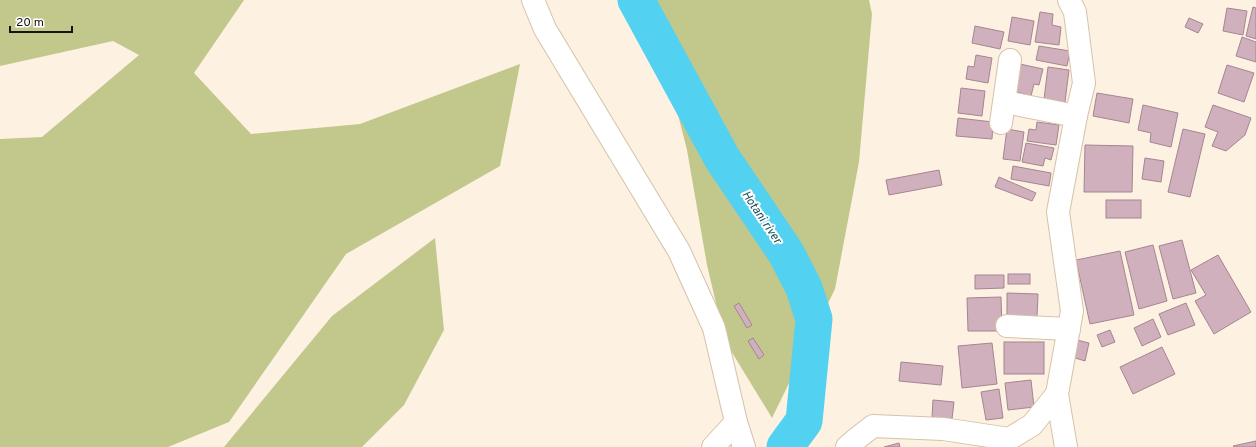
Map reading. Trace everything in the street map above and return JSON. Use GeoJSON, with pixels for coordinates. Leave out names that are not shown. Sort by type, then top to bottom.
{"type":"FeatureCollection","features":[{"type":"Feature","properties":{"kind":"street"},"geometry":{"type":"LineString","coordinates":[[534,0],[546,29],[678,250],[714,328],[743,446]]}},
{"type":"Feature","properties":{"kind":"street"},"geometry":{"type":"LineString","coordinates":[[1066,447],[1056,394],[1072,311],[1058,212],[1076,116],[1084,83],[1075,12],[1069,0]]}},
{"type":"Feature","properties":{"kind":"street"},"geometry":{"type":"LineString","coordinates":[[1010,60],[1003,113],[1076,116]]}},
{"type":"Feature","properties":{"kind":"street"},"geometry":{"type":"LineString","coordinates":[[1007,326],[1069,329]]}},
{"type":"Feature","properties":{"kind":"street"},"geometry":{"type":"LineString","coordinates":[[847,447],[873,426],[944,429],[1009,439],[1032,425],[1056,394]]}},
{"type":"Feature","properties":{"kind":"street"},"geometry":{"type":"LineString","coordinates":[[713,447],[736,422]]}},
{"type":"Feature","properties":{"kind":"green space"},"geometry":{"type":"Polygon","coordinates":[[[0,0],[244,0],[194,73],[251,134],[360,124],[520,64],[500,166],[346,254],[229,422],[168,447],[0,447],[0,139],[42,137],[139,55],[113,41],[0,66],[0,0]]]}},
{"type":"Feature","properties":{"kind":"green space"},"geometry":{"type":"Polygon","coordinates":[[[639,0],[869,0],[872,14],[859,162],[835,289],[772,418],[725,341],[707,265],[687,150],[661,48],[639,0]]]}},
{"type":"Feature","properties":{"kind":"green space"},"geometry":{"type":"Polygon","coordinates":[[[435,238],[444,330],[404,405],[362,447],[224,447],[332,316],[435,238]]]}},
{"type":"Feature","properties":{"kind":"building"},"geometry":{"type":"Polygon","coordinates":[[[1253,7],[1256,8],[1256,39],[1246,36],[1253,7]]]}},
{"type":"Feature","properties":{"kind":"building"},"geometry":{"type":"Polygon","coordinates":[[[1227,8],[1247,11],[1243,35],[1223,31],[1227,8]]]}},
{"type":"Feature","properties":{"kind":"building"},"geometry":{"type":"Polygon","coordinates":[[[1040,12],[1053,14],[1052,25],[1061,27],[1059,45],[1035,42],[1040,12]]]}},
{"type":"Feature","properties":{"kind":"building"},"geometry":{"type":"Polygon","coordinates":[[[1012,17],[1034,21],[1030,45],[1008,41],[1012,17]]]}},
{"type":"Feature","properties":{"kind":"building"},"geometry":{"type":"Polygon","coordinates":[[[1189,18],[1203,24],[1198,33],[1185,27],[1189,18]]]}},
{"type":"Feature","properties":{"kind":"building"},"geometry":{"type":"Polygon","coordinates":[[[975,26],[1004,32],[1000,49],[972,43],[975,26]]]}},
{"type":"Feature","properties":{"kind":"building"},"geometry":{"type":"Polygon","coordinates":[[[1242,37],[1256,42],[1256,62],[1236,56],[1242,37]]]}},
{"type":"Feature","properties":{"kind":"building"},"geometry":{"type":"Polygon","coordinates":[[[1039,46],[1070,51],[1067,66],[1036,60],[1039,46]]]}},
{"type":"Feature","properties":{"kind":"building"},"geometry":{"type":"Polygon","coordinates":[[[976,55],[992,58],[988,83],[966,79],[968,66],[974,67],[976,55]]]}},
{"type":"Feature","properties":{"kind":"building"},"geometry":{"type":"Polygon","coordinates":[[[1020,64],[1043,69],[1039,85],[1034,84],[1031,96],[1013,91],[1020,64]]]}},
{"type":"Feature","properties":{"kind":"building"},"geometry":{"type":"Polygon","coordinates":[[[1227,65],[1254,73],[1244,102],[1218,93],[1227,65]]]}},
{"type":"Feature","properties":{"kind":"building"},"geometry":{"type":"Polygon","coordinates":[[[1048,67],[1069,70],[1065,102],[1044,99],[1048,67]]]}},
{"type":"Feature","properties":{"kind":"building"},"geometry":{"type":"Polygon","coordinates":[[[961,88],[985,91],[982,116],[958,113],[961,88]]]}},
{"type":"Feature","properties":{"kind":"building"},"geometry":{"type":"Polygon","coordinates":[[[1097,93],[1133,99],[1129,123],[1093,116],[1097,93]]]}},
{"type":"Feature","properties":{"kind":"building"},"geometry":{"type":"Polygon","coordinates":[[[1143,105],[1178,113],[1171,147],[1150,142],[1151,133],[1138,130],[1143,105]]]}},
{"type":"Feature","properties":{"kind":"building"},"geometry":{"type":"Polygon","coordinates":[[[1213,105],[1251,118],[1245,135],[1226,151],[1212,146],[1218,132],[1205,127],[1213,105]]]}},
{"type":"Feature","properties":{"kind":"building"},"geometry":{"type":"Polygon","coordinates":[[[958,118],[993,122],[992,139],[956,136],[958,118]]]}},
{"type":"Feature","properties":{"kind":"building"},"geometry":{"type":"Polygon","coordinates":[[[1037,122],[1059,125],[1056,145],[1027,141],[1029,129],[1036,130],[1037,122]]]}},
{"type":"Feature","properties":{"kind":"building"},"geometry":{"type":"Polygon","coordinates":[[[1007,129],[1024,132],[1020,161],[1003,159],[1007,129]]]}},
{"type":"Feature","properties":{"kind":"building"},"geometry":{"type":"Polygon","coordinates":[[[1183,129],[1205,134],[1190,197],[1168,192],[1183,129]]]}},
{"type":"Feature","properties":{"kind":"building"},"geometry":{"type":"Polygon","coordinates":[[[1026,143],[1054,148],[1051,160],[1045,158],[1043,166],[1022,162],[1026,143]]]}},
{"type":"Feature","properties":{"kind":"building"},"geometry":{"type":"Polygon","coordinates":[[[1085,145],[1133,146],[1132,192],[1084,192],[1085,145]]]}},
{"type":"Feature","properties":{"kind":"building"},"geometry":{"type":"Polygon","coordinates":[[[1145,158],[1164,161],[1161,182],[1142,179],[1145,158]]]}},
{"type":"Feature","properties":{"kind":"building"},"geometry":{"type":"Polygon","coordinates":[[[1013,166],[1051,173],[1049,186],[1011,179],[1013,166]]]}},
{"type":"Feature","properties":{"kind":"building"},"geometry":{"type":"Polygon","coordinates":[[[939,170],[942,185],[889,195],[886,180],[939,170]]]}},
{"type":"Feature","properties":{"kind":"building"},"geometry":{"type":"Polygon","coordinates":[[[999,177],[1036,193],[1032,201],[995,187],[999,177]]]}},
{"type":"Feature","properties":{"kind":"building"},"geometry":{"type":"Polygon","coordinates":[[[1106,200],[1141,200],[1141,218],[1106,218],[1106,200]]]}},
{"type":"Feature","properties":{"kind":"building"},"geometry":{"type":"Polygon","coordinates":[[[1182,240],[1196,293],[1173,299],[1159,246],[1182,240]]]}},
{"type":"Feature","properties":{"kind":"building"},"geometry":{"type":"Polygon","coordinates":[[[1153,245],[1167,301],[1139,309],[1125,252],[1153,245]]]}},
{"type":"Feature","properties":{"kind":"building"},"geometry":{"type":"Polygon","coordinates":[[[1120,251],[1134,315],[1090,324],[1076,260],[1120,251]]]}},
{"type":"Feature","properties":{"kind":"building"},"geometry":{"type":"Polygon","coordinates":[[[1218,255],[1251,312],[1214,334],[1195,301],[1206,295],[1191,270],[1218,255]]]}},
{"type":"Feature","properties":{"kind":"building"},"geometry":{"type":"Polygon","coordinates":[[[1008,274],[1030,274],[1030,284],[1008,284],[1008,274]]]}},
{"type":"Feature","properties":{"kind":"building"},"geometry":{"type":"Polygon","coordinates":[[[975,275],[1004,275],[1004,288],[975,289],[975,275]]]}},
{"type":"Feature","properties":{"kind":"building"},"geometry":{"type":"Polygon","coordinates":[[[1007,293],[1038,294],[1037,317],[1007,316],[1007,293]]]}},
{"type":"Feature","properties":{"kind":"building"},"geometry":{"type":"Polygon","coordinates":[[[1001,297],[1002,331],[968,331],[967,298],[1001,297]]]}},
{"type":"Feature","properties":{"kind":"building"},"geometry":{"type":"Polygon","coordinates":[[[739,303],[752,325],[747,328],[734,306],[739,303]]]}},
{"type":"Feature","properties":{"kind":"building"},"geometry":{"type":"Polygon","coordinates":[[[1186,303],[1195,325],[1168,335],[1159,314],[1186,303]]]}},
{"type":"Feature","properties":{"kind":"building"},"geometry":{"type":"Polygon","coordinates":[[[1153,319],[1161,337],[1142,346],[1134,328],[1153,319]]]}},
{"type":"Feature","properties":{"kind":"building"},"geometry":{"type":"Polygon","coordinates":[[[1110,330],[1115,342],[1102,347],[1097,335],[1110,330]]]}},
{"type":"Feature","properties":{"kind":"building"},"geometry":{"type":"Polygon","coordinates":[[[753,338],[764,355],[759,359],[748,341],[753,338]]]}},
{"type":"Feature","properties":{"kind":"building"},"geometry":{"type":"Polygon","coordinates":[[[1077,340],[1089,343],[1085,361],[1072,357],[1077,340]]]}},
{"type":"Feature","properties":{"kind":"building"},"geometry":{"type":"Polygon","coordinates":[[[1004,342],[1044,342],[1044,374],[1004,374],[1004,342]]]}},
{"type":"Feature","properties":{"kind":"building"},"geometry":{"type":"Polygon","coordinates":[[[992,343],[997,384],[962,388],[958,346],[992,343]]]}},
{"type":"Feature","properties":{"kind":"building"},"geometry":{"type":"Polygon","coordinates":[[[1162,347],[1175,374],[1133,394],[1120,367],[1162,347]]]}},
{"type":"Feature","properties":{"kind":"building"},"geometry":{"type":"Polygon","coordinates":[[[901,362],[943,366],[941,385],[899,381],[901,362]]]}},
{"type":"Feature","properties":{"kind":"building"},"geometry":{"type":"Polygon","coordinates":[[[1031,380],[1034,407],[1008,410],[1005,383],[1031,380]]]}},
{"type":"Feature","properties":{"kind":"building"},"geometry":{"type":"Polygon","coordinates":[[[999,389],[1003,418],[986,420],[981,392],[999,389]]]}},
{"type":"Feature","properties":{"kind":"building"},"geometry":{"type":"Polygon","coordinates":[[[933,400],[954,402],[952,419],[932,417],[933,400]]]}},
{"type":"Feature","properties":{"kind":"building"},"geometry":{"type":"Polygon","coordinates":[[[1256,441],[1256,447],[1233,446],[1256,441]]]}},
{"type":"Feature","properties":{"kind":"building"},"geometry":{"type":"Polygon","coordinates":[[[899,443],[900,447],[884,447],[899,443]]]}},
{"type":"Feature","properties":{"kind":"waterway","name":"Hotani river"},"geometry":{"type":"LineString","coordinates":[[636,0],[722,158],[786,253],[804,288],[814,319],[804,421],[785,447]]}}]}
